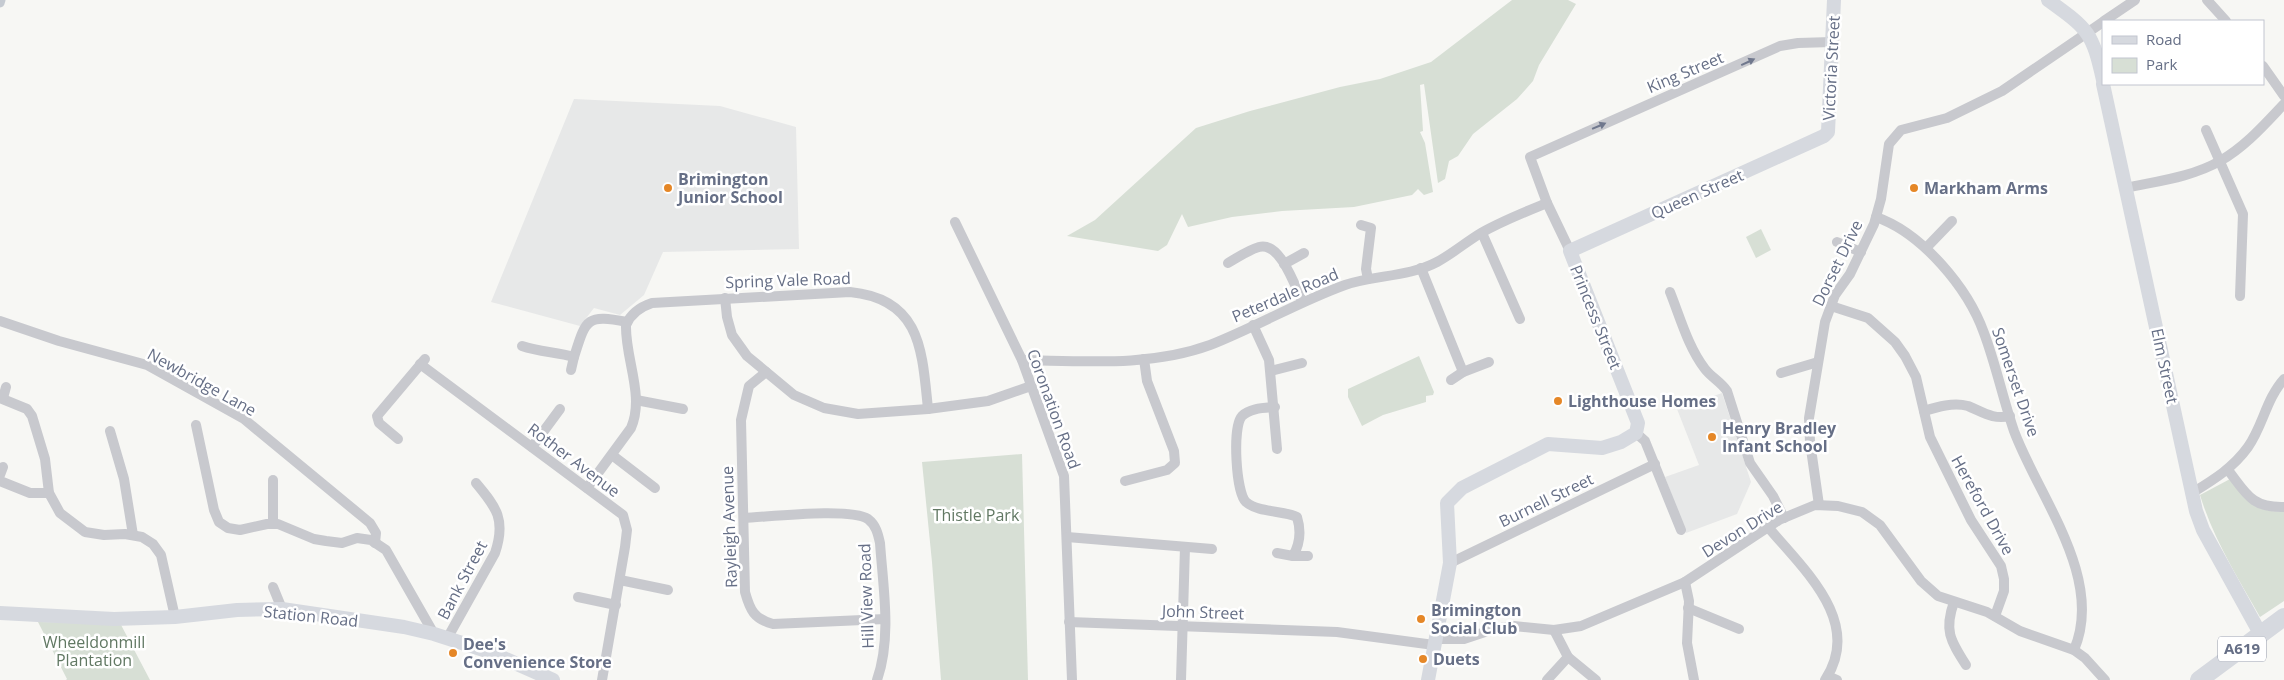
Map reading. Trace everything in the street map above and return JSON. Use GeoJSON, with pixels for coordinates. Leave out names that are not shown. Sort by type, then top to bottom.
{"type":"FeatureCollection","features":[{"type":"Feature","properties":{"kind":"highway","name":"A619"},"geometry":{"type":"LineString","coordinates":[[2199,680],[2284,616]]}},
{"type":"Feature","properties":{"kind":"street","name":"Victoria Street"},"geometry":{"type":"LineString","coordinates":[[1824,136],[1828,132],[1834,0]]}},
{"type":"Feature","properties":{"kind":"street","name":"Elm Street"},"geometry":{"type":"LineString","coordinates":[[2048,0],[2088,32],[2095,48],[2102,78]]}},
{"type":"Feature","properties":{"kind":"street"},"geometry":{"type":"LineString","coordinates":[[2106,20],[2135,0]]}},
{"type":"Feature","properties":{"kind":"street"},"geometry":{"type":"LineString","coordinates":[[2207,0],[2225,20]]}},
{"type":"Feature","properties":{"kind":"street"},"geometry":{"type":"LineString","coordinates":[[2088,32],[2102,23]]}},
{"type":"Feature","properties":{"kind":"street","name":"Dorset Drive"},"geometry":{"type":"LineString","coordinates":[[1819,505],[1810,442],[1809,418],[1825,322],[1835,295],[1861,252],[1876,217],[1881,199],[1887,154],[1894,136],[1901,130],[1912,126],[1947,118],[2002,91],[2088,32]]}},
{"type":"Feature","properties":{"kind":"street","name":"King Street"},"geometry":{"type":"LineString","coordinates":[[1530,157],[1780,46],[1798,43],[1832,42]]}},
{"type":"Feature","properties":{"kind":"street"},"geometry":{"type":"LineString","coordinates":[[2264,67],[2284,96]]}},
{"type":"Feature","properties":{"kind":"street","name":"Elm Street"},"geometry":{"type":"LineString","coordinates":[[2104,85],[2192,493],[2203,530],[2261,635]]}},
{"type":"Feature","properties":{"kind":"street"},"geometry":{"type":"LineString","coordinates":[[2126,188],[2187,175],[2220,161],[2254,134],[2284,104]]}},
{"type":"Feature","properties":{"kind":"street"},"geometry":{"type":"LineString","coordinates":[[2206,130],[2242,214],[2240,296]]}},
{"type":"Feature","properties":{"kind":"street","name":"Queen Street"},"geometry":{"type":"LineString","coordinates":[[1570,251],[1824,136]]}},
{"type":"Feature","properties":{"kind":"street","name":"Princess Street"},"geometry":{"type":"LineString","coordinates":[[1530,157],[1547,203],[1570,251],[1638,423],[1636,433],[1645,441],[1681,530]]}},
{"type":"Feature","properties":{"kind":"street","name":"Peterdale Road"},"geometry":{"type":"LineString","coordinates":[[1022,360],[1100,362],[1144,359],[1173,355],[1209,345],[1302,301],[1347,284],[1421,268],[1436,262],[1482,232],[1547,203]]}},
{"type":"Feature","properties":{"kind":"street","name":"Somerset Drive"},"geometry":{"type":"LineString","coordinates":[[1876,217],[1899,228],[1926,248],[1960,290],[1984,331],[2018,440],[2062,531],[2077,579],[2083,615],[2079,639],[2074,650]]}},
{"type":"Feature","properties":{"kind":"street"},"geometry":{"type":"LineString","coordinates":[[1926,248],[1952,221]]}},
{"type":"Feature","properties":{"kind":"street","name":"Coronation Road"},"geometry":{"type":"LineString","coordinates":[[955,222],[1022,360],[1064,476],[1068,622],[1072,680]]}},
{"type":"Feature","properties":{"kind":"street"},"geometry":{"type":"LineString","coordinates":[[1361,225],[1370,228],[1366,269],[1368,279]]}},
{"type":"Feature","properties":{"kind":"street"},"geometry":{"type":"LineString","coordinates":[[1482,232],[1520,319]]}},
{"type":"Feature","properties":{"kind":"street"},"geometry":{"type":"LineString","coordinates":[[1837,242],[1861,252]]}},
{"type":"Feature","properties":{"kind":"street"},"geometry":{"type":"LineString","coordinates":[[1228,263],[1259,247],[1268,247],[1278,253],[1302,301]]}},
{"type":"Feature","properties":{"kind":"street"},"geometry":{"type":"LineString","coordinates":[[1284,264],[1304,252]]}},
{"type":"Feature","properties":{"kind":"street"},"geometry":{"type":"LineString","coordinates":[[1421,268],[1463,372]]}},
{"type":"Feature","properties":{"kind":"street","name":"Spring Vale Road"},"geometry":{"type":"LineString","coordinates":[[629,318],[640,307],[652,303],[850,292],[870,294],[888,301],[901,312],[918,341],[923,360],[928,409]]}},
{"type":"Feature","properties":{"kind":"street"},"geometry":{"type":"LineString","coordinates":[[1670,292],[1697,358],[1706,370],[1724,385],[1750,464],[1773,496],[1784,518]]}},
{"type":"Feature","properties":{"kind":"street"},"geometry":{"type":"LineString","coordinates":[[725,298],[727,317],[738,346],[747,356],[794,395],[824,408],[858,414],[928,409],[988,401],[1031,386]]}},
{"type":"Feature","properties":{"kind":"street","name":"Hereford Drive"},"geometry":{"type":"LineString","coordinates":[[1831,306],[1868,318],[1896,342],[1916,377],[1930,437],[1971,520],[2001,566],[2004,591],[1995,616]]}},
{"type":"Feature","properties":{"kind":"street"},"geometry":{"type":"LineString","coordinates":[[571,370],[582,331],[591,322],[603,318],[629,318],[626,335],[636,400],[636,418],[631,428],[587,488]]}},
{"type":"Feature","properties":{"kind":"street","name":"Newbridge Lane"},"geometry":{"type":"LineString","coordinates":[[0,320],[59,341],[147,365],[244,419],[370,523],[376,533],[373,541],[386,550],[434,634]]}},
{"type":"Feature","properties":{"kind":"street"},"geometry":{"type":"LineString","coordinates":[[1253,325],[1270,360],[1277,449]]}},
{"type":"Feature","properties":{"kind":"street"},"geometry":{"type":"LineString","coordinates":[[522,346],[537,352],[551,351],[574,357]]}},
{"type":"Feature","properties":{"kind":"street"},"geometry":{"type":"LineString","coordinates":[[1125,481],[1167,470],[1175,463],[1174,451],[1146,381],[1144,359]]}},
{"type":"Feature","properties":{"kind":"street","name":"Rother Avenue"},"geometry":{"type":"LineString","coordinates":[[398,439],[379,423],[378,416],[423,362],[622,515],[627,530],[602,680]]}},
{"type":"Feature","properties":{"kind":"street"},"geometry":{"type":"LineString","coordinates":[[1452,380],[1463,372],[1490,362]]}},
{"type":"Feature","properties":{"kind":"street"},"geometry":{"type":"LineString","coordinates":[[1781,373],[1818,362]]}},
{"type":"Feature","properties":{"kind":"street"},"geometry":{"type":"LineString","coordinates":[[1271,371],[1302,363]]}},
{"type":"Feature","properties":{"kind":"street","name":"Rayleigh Avenue"},"geometry":{"type":"LineString","coordinates":[[766,372],[749,386],[741,420],[745,592],[748,604],[761,621],[773,624],[884,620]]}},
{"type":"Feature","properties":{"kind":"street"},"geometry":{"type":"LineString","coordinates":[[2192,493],[2228,470],[2249,446],[2263,413],[2284,379]]}},
{"type":"Feature","properties":{"kind":"street"},"geometry":{"type":"LineString","coordinates":[[6,387],[1,398],[26,409],[32,416],[44,459],[49,493],[60,513],[85,532],[142,537],[153,544],[161,555],[175,617]]}},
{"type":"Feature","properties":{"kind":"street"},"geometry":{"type":"LineString","coordinates":[[636,400],[682,409]]}},
{"type":"Feature","properties":{"kind":"street"},"geometry":{"type":"LineString","coordinates":[[1924,411],[1959,404],[1994,417],[2010,416]]}},
{"type":"Feature","properties":{"kind":"street"},"geometry":{"type":"LineString","coordinates":[[1274,407],[1252,410],[1241,417],[1236,431],[1239,491],[1246,502],[1258,507],[1290,513],[1298,517],[1300,526],[1298,547],[1293,556]]}},
{"type":"Feature","properties":{"kind":"street"},"geometry":{"type":"LineString","coordinates":[[532,447],[560,409]]}},
{"type":"Feature","properties":{"kind":"street"},"geometry":{"type":"LineString","coordinates":[[196,425],[214,510],[219,522],[228,528],[240,530],[273,524],[288,526],[314,539],[342,543],[357,538],[373,541]]}},
{"type":"Feature","properties":{"kind":"street"},"geometry":{"type":"LineString","coordinates":[[110,431],[124,479],[133,536]]}},
{"type":"Feature","properties":{"kind":"street"},"geometry":{"type":"LineString","coordinates":[[1428,680],[1450,563],[1448,503],[1462,488],[1548,444],[1602,448],[1621,442],[1636,433]]}},
{"type":"Feature","properties":{"kind":"street"},"geometry":{"type":"LineString","coordinates":[[612,455],[655,488]]}},
{"type":"Feature","properties":{"kind":"street","name":"Burnell Street"},"geometry":{"type":"LineString","coordinates":[[1450,563],[1655,464]]}},
{"type":"Feature","properties":{"kind":"street"},"geometry":{"type":"LineString","coordinates":[[2228,470],[2251,499],[2267,508],[2284,507]]}},
{"type":"Feature","properties":{"kind":"street"},"geometry":{"type":"LineString","coordinates":[[273,480],[273,524]]}},
{"type":"Feature","properties":{"kind":"street"},"geometry":{"type":"LineString","coordinates":[[0,481],[30,493],[49,493]]}},
{"type":"Feature","properties":{"kind":"street","name":"Bank Street"},"geometry":{"type":"LineString","coordinates":[[448,638],[496,553],[500,540],[499,515],[494,504],[476,482]]}},
{"type":"Feature","properties":{"kind":"street","name":"Devon Drive"},"geometry":{"type":"LineString","coordinates":[[1435,642],[1464,639],[1494,629],[1514,626],[1554,630],[1581,626],[1685,582],[1784,518],[1819,505],[1838,506],[1862,512],[1880,526],[1898,547],[1921,581],[1938,596],[1995,616],[2020,631],[2074,650],[2085,658],[2105,680]]}},
{"type":"Feature","properties":{"kind":"street","name":"Hill View Road"},"geometry":{"type":"LineString","coordinates":[[744,518],[838,513],[868,519],[877,530],[880,543],[886,639],[882,666],[877,680]]}},
{"type":"Feature","properties":{"kind":"street"},"geometry":{"type":"LineString","coordinates":[[1768,528],[1816,584],[1833,611],[1838,645],[1836,661],[1830,679]]}},
{"type":"Feature","properties":{"kind":"street"},"geometry":{"type":"LineString","coordinates":[[1067,537],[1212,549]]}},
{"type":"Feature","properties":{"kind":"street"},"geometry":{"type":"LineString","coordinates":[[1180,680],[1185,547]]}},
{"type":"Feature","properties":{"kind":"street"},"geometry":{"type":"LineString","coordinates":[[1278,553],[1308,556]]}},
{"type":"Feature","properties":{"kind":"street"},"geometry":{"type":"LineString","coordinates":[[620,580],[668,590]]}},
{"type":"Feature","properties":{"kind":"street"},"geometry":{"type":"LineString","coordinates":[[1685,582],[1688,608],[1686,631],[1688,657],[1694,680]]}},
{"type":"Feature","properties":{"kind":"street"},"geometry":{"type":"LineString","coordinates":[[273,587],[282,610]]}},
{"type":"Feature","properties":{"kind":"street"},"geometry":{"type":"LineString","coordinates":[[578,597],[616,605]]}},
{"type":"Feature","properties":{"kind":"street"},"geometry":{"type":"LineString","coordinates":[[1954,602],[1948,618],[1950,637],[1966,664]]}},
{"type":"Feature","properties":{"kind":"street"},"geometry":{"type":"LineString","coordinates":[[1688,608],[1739,629]]}},
{"type":"Feature","properties":{"kind":"street","name":"Station Road"},"geometry":{"type":"LineString","coordinates":[[0,613],[114,620],[175,617],[237,610],[282,610],[404,626],[490,652],[553,680]]}},
{"type":"Feature","properties":{"kind":"street","name":"John Street"},"geometry":{"type":"LineString","coordinates":[[1068,622],[1337,632],[1435,642]]}},
{"type":"Feature","properties":{"kind":"street"},"geometry":{"type":"LineString","coordinates":[[1554,630],[1568,657],[1596,680]]}},
{"type":"Feature","properties":{"kind":"street"},"geometry":{"type":"LineString","coordinates":[[1547,680],[1568,657]]}},
{"type":"Feature","properties":{"kind":"shaded area","name":"Brimington Junior School"},"geometry":{"type":"Polygon","coordinates":[[[574,99],[720,106],[796,127],[799,249],[663,252],[644,295],[620,315],[594,308],[580,326],[491,302],[574,99]]]}},
{"type":"Feature","properties":{"kind":"shaded area","name":"Henry Bradley Infant School"},"geometry":{"type":"Polygon","coordinates":[[[1722,393],[1751,482],[1737,514],[1686,533],[1665,477],[1699,465],[1677,409],[1722,393]]]}},
{"type":"Feature","properties":{"kind":"green space"},"geometry":{"type":"Polygon","coordinates":[[[1512,0],[1568,0],[1576,4],[1539,65],[1533,81],[1517,99],[1473,134],[1458,156],[1449,161],[1445,179],[1438,183],[1424,84],[1420,85],[1423,131],[1420,132],[1425,143],[1433,192],[1424,195],[1418,189],[1412,195],[1354,207],[1282,211],[1232,217],[1188,227],[1182,214],[1167,245],[1158,251],[1067,236],[1095,220],[1196,128],[1250,111],[1340,87],[1380,79],[1431,62],[1512,0]]]}},
{"type":"Feature","properties":{"kind":"green space"},"geometry":{"type":"Polygon","coordinates":[[[1761,229],[1771,250],[1756,258],[1746,237],[1761,229]]]}},
{"type":"Feature","properties":{"kind":"green space"},"geometry":{"type":"Polygon","coordinates":[[[1419,356],[1434,392],[1433,395],[1426,396],[1426,402],[1383,415],[1362,426],[1348,397],[1348,389],[1419,356]]]}},
{"type":"Feature","properties":{"kind":"green space","name":"Thistle Park"},"geometry":{"type":"Polygon","coordinates":[[[1022,454],[1028,680],[941,680],[922,462],[1022,454]]]}},
{"type":"Feature","properties":{"kind":"green space"},"geometry":{"type":"Polygon","coordinates":[[[2230,479],[2241,494],[2252,504],[2265,510],[2284,512],[2284,601],[2260,617],[2219,542],[2200,495],[2230,479]]]}},
{"type":"Feature","properties":{"kind":"green space","name":"Wheeldonmill Plantation"},"geometry":{"type":"Polygon","coordinates":[[[38,622],[120,623],[150,680],[66,680],[38,622]]]}},
{"type":"Feature","properties":{"kind":"place","name":"Brimington Junior School"},"geometry":{"type":"Point","coordinates":[668,188]}},
{"type":"Feature","properties":{"kind":"place","name":"Markham Arms"},"geometry":{"type":"Point","coordinates":[1914,188]}},
{"type":"Feature","properties":{"kind":"place","name":"Lighthouse Homes"},"geometry":{"type":"Point","coordinates":[1558,401]}},
{"type":"Feature","properties":{"kind":"place","name":"Henry Bradley Infant School"},"geometry":{"type":"Point","coordinates":[1712,437]}},
{"type":"Feature","properties":{"kind":"place","name":"Brimington Social Club"},"geometry":{"type":"Point","coordinates":[1421,619]}},
{"type":"Feature","properties":{"kind":"place","name":"Dee's Convenience Store"},"geometry":{"type":"Point","coordinates":[453,653]}},
{"type":"Feature","properties":{"kind":"place","name":"Duets"},"geometry":{"type":"Point","coordinates":[1423,659]}}]}
